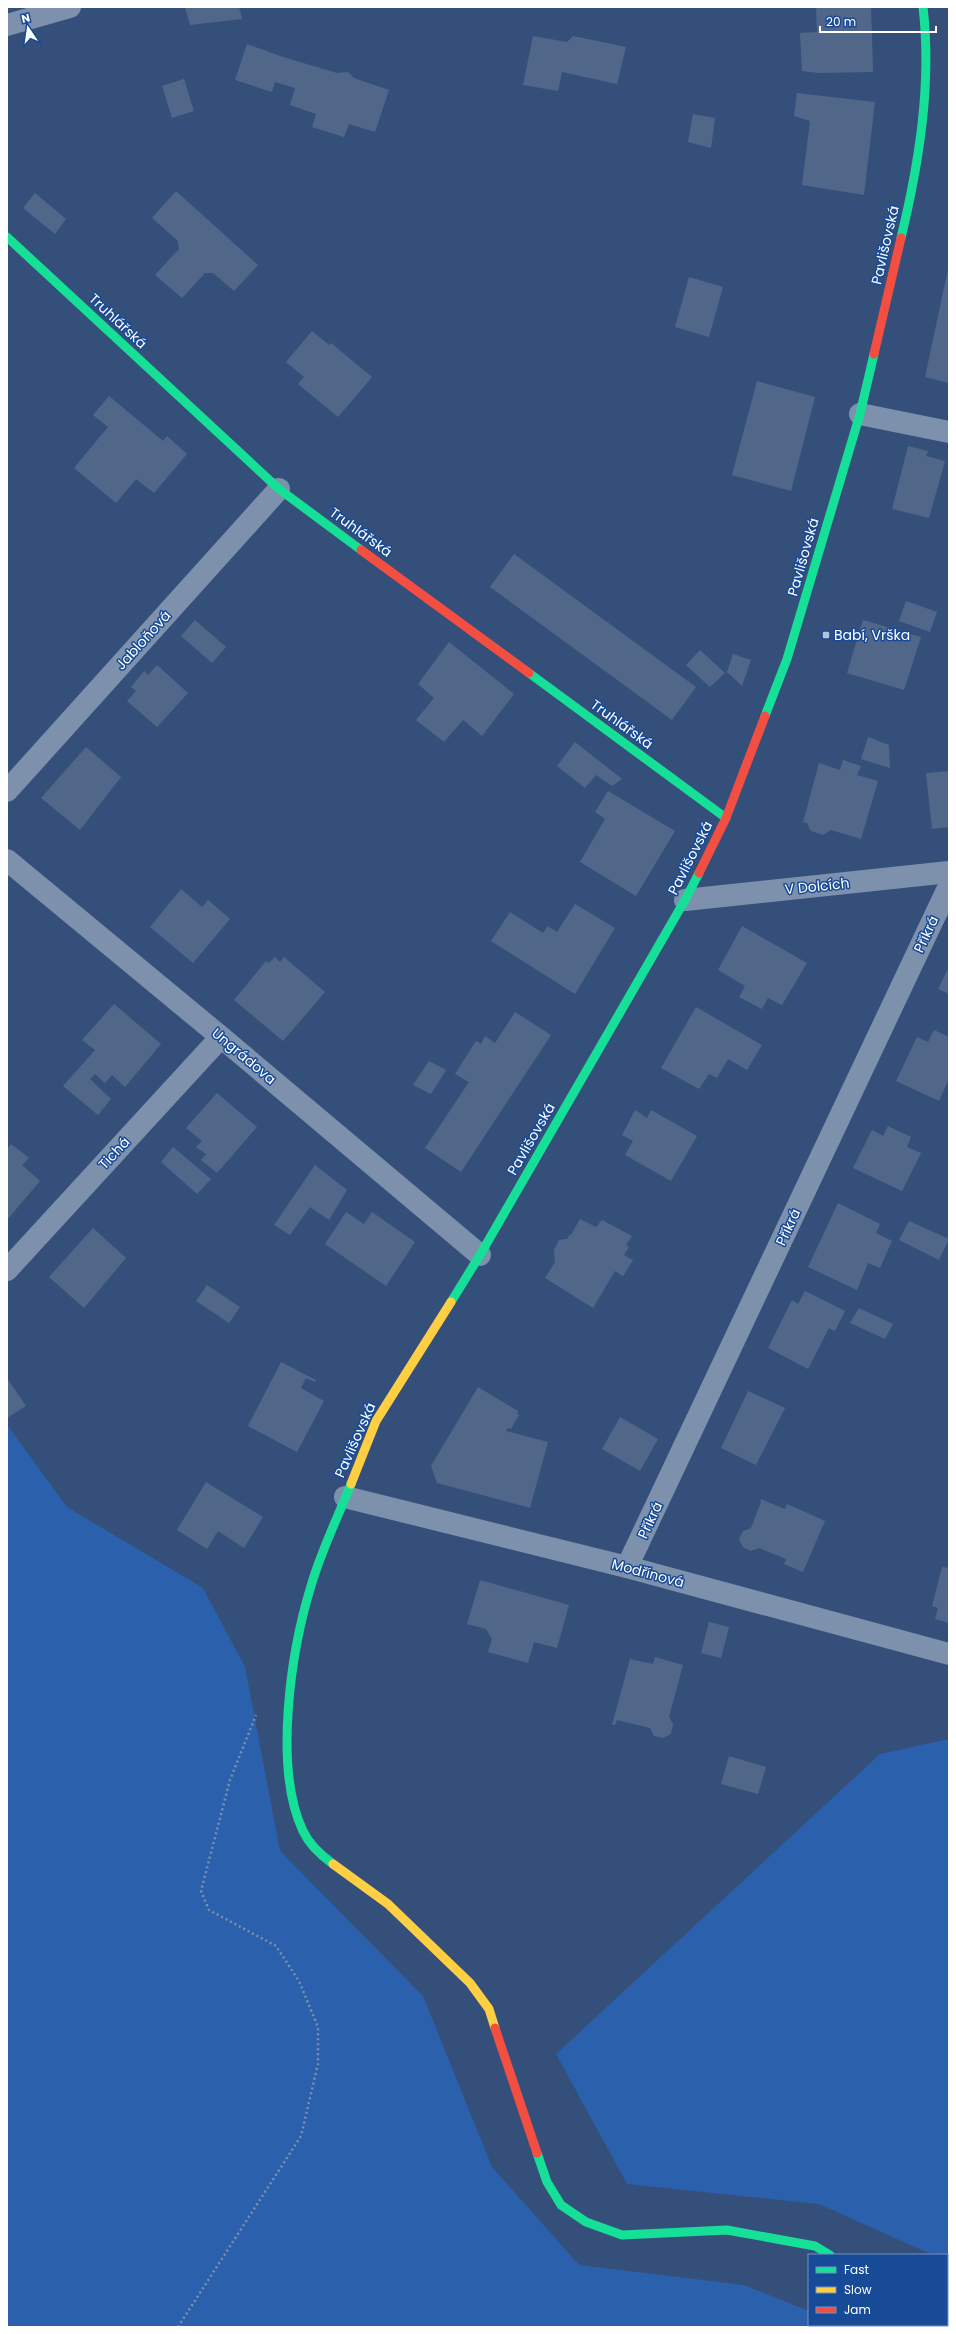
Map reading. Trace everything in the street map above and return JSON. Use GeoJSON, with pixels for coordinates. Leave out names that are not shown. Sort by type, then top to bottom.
{"type":"FeatureCollection","features":[{"type":"Feature","properties":{"kind":"street"},"geometry":{"type":"LineString","coordinates":[[7,25],[70,7]]}},
{"type":"Feature","properties":{"kind":"street","name":"Pavlišovská"},"geometry":{"type":"LineString","coordinates":[[828,2254],[815,2246],[727,2230],[622,2235],[586,2222],[561,2205],[547,2182],[489,2009],[470,1983],[388,1904],[322,1856],[304,1832],[294,1807],[288,1774],[288,1729],[294,1652],[310,1585],[376,1421],[480,1254],[685,900],[726,818],[787,659],[860,414],[912,191],[924,98],[927,42],[923,7]]}},
{"type":"Feature","properties":{"kind":"street","name":"Truhlářská"},"geometry":{"type":"LineString","coordinates":[[7,237],[279,489],[726,818]]}},
{"type":"Feature","properties":{"kind":"street"},"geometry":{"type":"LineString","coordinates":[[860,414],[949,432]]}},
{"type":"Feature","properties":{"kind":"street","name":"Jabloňová"},"geometry":{"type":"LineString","coordinates":[[7,791],[279,489]]}},
{"type":"Feature","properties":{"kind":"street","name":"Ungrádova"},"geometry":{"type":"LineString","coordinates":[[7,860],[480,1254]]}},
{"type":"Feature","properties":{"kind":"street","name":"V Dolcích"},"geometry":{"type":"LineString","coordinates":[[685,900],[949,872]]}},
{"type":"Feature","properties":{"kind":"street","name":"Příkrá"},"geometry":{"type":"LineString","coordinates":[[627,1568],[949,886]]}},
{"type":"Feature","properties":{"kind":"street","name":"Tichá"},"geometry":{"type":"LineString","coordinates":[[7,1270],[221,1037]]}},
{"type":"Feature","properties":{"kind":"street","name":"Modřínová"},"geometry":{"type":"LineString","coordinates":[[345,1497],[627,1568],[949,1654]]}},
{"type":"Feature","properties":{"kind":"path"},"geometry":{"type":"LineString","coordinates":[[178,2327],[301,2136],[318,2064],[318,2027],[300,1981],[276,1946],[209,1910],[201,1891],[230,1780],[259,1709]]}},
{"type":"Feature","properties":{"kind":"shaded area"},"geometry":{"type":"Polygon","coordinates":[[[7,1425],[67,1507],[203,1588],[245,1667],[280,1851],[423,1996],[492,2167],[579,2265],[744,2285],[808,2311],[808,2326],[852,2327],[7,2327],[7,1425]]]}},
{"type":"Feature","properties":{"kind":"shaded area"},"geometry":{"type":"Polygon","coordinates":[[[949,1739],[949,2262],[948,2254],[931,2254],[819,2204],[627,2184],[556,2054],[880,1754],[949,1739]]]}},
{"type":"Feature","properties":{"kind":"building"},"geometry":{"type":"Polygon","coordinates":[[[185,7],[239,7],[242,19],[190,25],[185,7]]]}},
{"type":"Feature","properties":{"kind":"building"},"geometry":{"type":"Polygon","coordinates":[[[816,7],[871,7],[873,72],[819,73],[802,71],[800,33],[817,32],[816,7]]]}},
{"type":"Feature","properties":{"kind":"building"},"geometry":{"type":"Polygon","coordinates":[[[533,36],[567,42],[573,36],[626,47],[617,84],[562,72],[558,91],[523,85],[533,36]]]}},
{"type":"Feature","properties":{"kind":"building"},"geometry":{"type":"Polygon","coordinates":[[[247,44],[283,57],[337,73],[348,72],[354,78],[389,90],[375,132],[349,124],[344,137],[312,127],[316,114],[290,105],[295,88],[275,82],[272,92],[235,80],[247,44]]]}},
{"type":"Feature","properties":{"kind":"building"},"geometry":{"type":"Polygon","coordinates":[[[184,79],[194,111],[172,118],[162,86],[184,79]]]}},
{"type":"Feature","properties":{"kind":"building"},"geometry":{"type":"Polygon","coordinates":[[[797,93],[875,102],[864,195],[802,185],[810,121],[794,116],[797,93]]]}},
{"type":"Feature","properties":{"kind":"building"},"geometry":{"type":"Polygon","coordinates":[[[693,114],[715,118],[711,148],[688,142],[693,114]]]}},
{"type":"Feature","properties":{"kind":"building"},"geometry":{"type":"Polygon","coordinates":[[[176,191],[258,265],[234,291],[213,273],[205,273],[182,298],[155,275],[179,249],[178,241],[152,218],[176,191]]]}},
{"type":"Feature","properties":{"kind":"building"},"geometry":{"type":"Polygon","coordinates":[[[35,193],[66,219],[55,234],[23,208],[35,193]]]}},
{"type":"Feature","properties":{"kind":"building"},"geometry":{"type":"Polygon","coordinates":[[[949,269],[949,383],[925,377],[949,269]]]}},
{"type":"Feature","properties":{"kind":"building"},"geometry":{"type":"Polygon","coordinates":[[[689,277],[723,287],[709,337],[675,327],[689,277]]]}},
{"type":"Feature","properties":{"kind":"building"},"geometry":{"type":"Polygon","coordinates":[[[312,331],[329,345],[331,343],[372,377],[338,417],[298,384],[304,377],[286,362],[312,331]]]}},
{"type":"Feature","properties":{"kind":"building"},"geometry":{"type":"Polygon","coordinates":[[[757,381],[815,397],[791,491],[732,475],[757,381]]]}},
{"type":"Feature","properties":{"kind":"building"},"geometry":{"type":"Polygon","coordinates":[[[109,396],[163,441],[167,436],[187,454],[154,493],[136,479],[116,503],[74,468],[108,427],[93,415],[109,396]]]}},
{"type":"Feature","properties":{"kind":"building"},"geometry":{"type":"Polygon","coordinates":[[[908,446],[928,451],[926,456],[945,461],[929,518],[892,509],[908,446]]]}},
{"type":"Feature","properties":{"kind":"building"},"geometry":{"type":"Polygon","coordinates":[[[514,554],[696,687],[672,720],[490,587],[514,554]]]}},
{"type":"Feature","properties":{"kind":"building"},"geometry":{"type":"Polygon","coordinates":[[[906,601],[937,612],[930,632],[899,621],[906,601]]]}},
{"type":"Feature","properties":{"kind":"building"},"geometry":{"type":"Polygon","coordinates":[[[195,620],[226,647],[212,663],[181,636],[195,620]]]}},
{"type":"Feature","properties":{"kind":"building"},"geometry":{"type":"Polygon","coordinates":[[[863,620],[921,637],[904,690],[847,673],[863,620]]]}},
{"type":"Feature","properties":{"kind":"building"},"geometry":{"type":"Polygon","coordinates":[[[449,642],[514,694],[482,736],[463,720],[444,742],[416,720],[434,698],[418,684],[449,642]]]}},
{"type":"Feature","properties":{"kind":"building"},"geometry":{"type":"Polygon","coordinates":[[[700,650],[725,673],[710,687],[686,665],[700,650]]]}},
{"type":"Feature","properties":{"kind":"building"},"geometry":{"type":"Polygon","coordinates":[[[733,654],[751,660],[742,686],[727,672],[733,654]]]}},
{"type":"Feature","properties":{"kind":"building"},"geometry":{"type":"Polygon","coordinates":[[[157,665],[188,693],[157,727],[127,701],[136,691],[131,687],[144,671],[148,675],[157,665]]]}},
{"type":"Feature","properties":{"kind":"building"},"geometry":{"type":"Polygon","coordinates":[[[868,737],[889,745],[890,768],[861,759],[868,737]]]}},
{"type":"Feature","properties":{"kind":"building"},"geometry":{"type":"Polygon","coordinates":[[[575,742],[622,779],[612,786],[596,775],[585,788],[557,766],[575,742]]]}},
{"type":"Feature","properties":{"kind":"building"},"geometry":{"type":"Polygon","coordinates":[[[86,747],[121,777],[80,830],[41,798],[86,747]]]}},
{"type":"Feature","properties":{"kind":"building"},"geometry":{"type":"Polygon","coordinates":[[[843,760],[861,766],[857,775],[878,781],[861,839],[831,830],[823,835],[811,831],[807,823],[803,822],[819,763],[840,770],[843,760]]]}},
{"type":"Feature","properties":{"kind":"building"},"geometry":{"type":"Polygon","coordinates":[[[949,771],[949,827],[932,829],[926,773],[949,771]]]}},
{"type":"Feature","properties":{"kind":"building"},"geometry":{"type":"Polygon","coordinates":[[[608,791],[675,831],[636,896],[580,862],[605,819],[595,812],[608,791]]]}},
{"type":"Feature","properties":{"kind":"building"},"geometry":{"type":"Polygon","coordinates":[[[181,889],[202,907],[208,900],[230,919],[193,963],[150,927],[181,889]]]}},
{"type":"Feature","properties":{"kind":"building"},"geometry":{"type":"Polygon","coordinates":[[[575,904],[615,928],[575,994],[491,941],[510,912],[543,933],[548,926],[557,932],[575,904]]]}},
{"type":"Feature","properties":{"kind":"building"},"geometry":{"type":"Polygon","coordinates":[[[742,926],[807,963],[782,1005],[768,998],[762,1009],[739,997],[745,986],[718,970],[742,926]]]}},
{"type":"Feature","properties":{"kind":"building"},"geometry":{"type":"Polygon","coordinates":[[[275,957],[280,962],[284,957],[325,992],[283,1041],[234,1000],[266,961],[269,963],[275,957]]]}},
{"type":"Feature","properties":{"kind":"building"},"geometry":{"type":"Polygon","coordinates":[[[949,967],[949,994],[938,989],[949,967]]]}},
{"type":"Feature","properties":{"kind":"building"},"geometry":{"type":"Polygon","coordinates":[[[114,1004],[161,1044],[125,1087],[112,1075],[105,1083],[95,1074],[90,1079],[111,1099],[98,1115],[63,1086],[95,1050],[82,1040],[114,1004]]]}},
{"type":"Feature","properties":{"kind":"building"},"geometry":{"type":"Polygon","coordinates":[[[696,1007],[762,1045],[747,1070],[728,1059],[717,1078],[709,1074],[699,1089],[661,1068],[696,1007]]]}},
{"type":"Feature","properties":{"kind":"building"},"geometry":{"type":"Polygon","coordinates":[[[515,1012],[551,1035],[461,1172],[425,1148],[469,1082],[455,1074],[476,1041],[481,1044],[485,1036],[495,1043],[515,1012]]]}},
{"type":"Feature","properties":{"kind":"building"},"geometry":{"type":"Polygon","coordinates":[[[934,1030],[949,1037],[949,1079],[939,1101],[896,1081],[917,1037],[928,1042],[934,1030]]]}},
{"type":"Feature","properties":{"kind":"building"},"geometry":{"type":"Polygon","coordinates":[[[429,1061],[446,1070],[431,1094],[413,1085],[429,1061]]]}},
{"type":"Feature","properties":{"kind":"building"},"geometry":{"type":"Polygon","coordinates":[[[217,1093],[257,1127],[217,1173],[201,1160],[206,1154],[196,1147],[202,1141],[186,1128],[217,1093]]]}},
{"type":"Feature","properties":{"kind":"building"},"geometry":{"type":"Polygon","coordinates":[[[635,1110],[647,1118],[651,1110],[697,1136],[671,1181],[625,1155],[633,1141],[622,1135],[635,1110]]]}},
{"type":"Feature","properties":{"kind":"building"},"geometry":{"type":"Polygon","coordinates":[[[888,1126],[911,1137],[907,1147],[921,1153],[902,1191],[853,1168],[872,1130],[883,1136],[888,1126]]]}},
{"type":"Feature","properties":{"kind":"building"},"geometry":{"type":"Polygon","coordinates":[[[11,1144],[29,1158],[22,1165],[40,1181],[7,1220],[7,1149],[11,1144]]]}},
{"type":"Feature","properties":{"kind":"building"},"geometry":{"type":"Polygon","coordinates":[[[173,1147],[211,1179],[197,1194],[161,1162],[173,1147]]]}},
{"type":"Feature","properties":{"kind":"building"},"geometry":{"type":"Polygon","coordinates":[[[315,1165],[347,1190],[329,1220],[310,1207],[290,1235],[274,1225],[315,1165]]]}},
{"type":"Feature","properties":{"kind":"building"},"geometry":{"type":"Polygon","coordinates":[[[838,1203],[880,1224],[876,1233],[892,1241],[880,1268],[868,1263],[857,1290],[808,1267],[838,1203]]]}},
{"type":"Feature","properties":{"kind":"building"},"geometry":{"type":"Polygon","coordinates":[[[346,1212],[364,1224],[372,1212],[415,1242],[386,1286],[325,1244],[346,1212]]]}},
{"type":"Feature","properties":{"kind":"building"},"geometry":{"type":"Polygon","coordinates":[[[580,1219],[596,1227],[602,1220],[632,1236],[626,1245],[629,1247],[624,1255],[633,1260],[623,1276],[615,1271],[593,1308],[545,1278],[555,1262],[554,1250],[559,1240],[567,1239],[570,1234],[571,1235],[580,1219]]]}},
{"type":"Feature","properties":{"kind":"building"},"geometry":{"type":"Polygon","coordinates":[[[909,1221],[949,1239],[939,1260],[899,1240],[909,1221]]]}},
{"type":"Feature","properties":{"kind":"building"},"geometry":{"type":"Polygon","coordinates":[[[93,1228],[126,1258],[84,1308],[49,1277],[93,1228]]]}},
{"type":"Feature","properties":{"kind":"building"},"geometry":{"type":"Polygon","coordinates":[[[207,1285],[240,1307],[229,1323],[196,1301],[207,1285]]]}},
{"type":"Feature","properties":{"kind":"building"},"geometry":{"type":"Polygon","coordinates":[[[805,1291],[845,1311],[835,1331],[829,1328],[808,1369],[768,1348],[792,1300],[798,1304],[805,1291]]]}},
{"type":"Feature","properties":{"kind":"building"},"geometry":{"type":"Polygon","coordinates":[[[859,1308],[893,1324],[885,1339],[850,1323],[859,1308]]]}},
{"type":"Feature","properties":{"kind":"building"},"geometry":{"type":"Polygon","coordinates":[[[281,1362],[316,1380],[315,1382],[306,1378],[301,1388],[324,1401],[297,1452],[248,1426],[281,1362]]]}},
{"type":"Feature","properties":{"kind":"building"},"geometry":{"type":"Polygon","coordinates":[[[7,1378],[26,1406],[7,1418],[7,1378]]]}},
{"type":"Feature","properties":{"kind":"building"},"geometry":{"type":"Polygon","coordinates":[[[478,1387],[518,1411],[517,1414],[519,1415],[511,1429],[508,1428],[506,1431],[548,1442],[530,1508],[437,1483],[431,1466],[478,1387]]]}},
{"type":"Feature","properties":{"kind":"building"},"geometry":{"type":"Polygon","coordinates":[[[748,1391],[785,1408],[756,1465],[721,1448],[748,1391]]]}},
{"type":"Feature","properties":{"kind":"building"},"geometry":{"type":"Polygon","coordinates":[[[620,1417],[658,1439],[640,1471],[602,1449],[620,1417]]]}},
{"type":"Feature","properties":{"kind":"building"},"geometry":{"type":"Polygon","coordinates":[[[206,1482],[263,1517],[244,1548],[218,1531],[207,1549],[177,1530],[206,1482]]]}},
{"type":"Feature","properties":{"kind":"building"},"geometry":{"type":"Polygon","coordinates":[[[760,1499],[785,1509],[787,1504],[825,1521],[803,1572],[784,1564],[786,1559],[759,1548],[751,1551],[743,1547],[739,1539],[743,1531],[751,1528],[761,1502],[760,1499]]]}},
{"type":"Feature","properties":{"kind":"building"},"geometry":{"type":"Polygon","coordinates":[[[942,1567],[949,1568],[949,1623],[935,1619],[938,1608],[932,1606],[942,1567]]]}},
{"type":"Feature","properties":{"kind":"building"},"geometry":{"type":"Polygon","coordinates":[[[480,1580],[569,1605],[557,1648],[534,1642],[528,1663],[488,1652],[492,1639],[486,1629],[467,1624],[480,1580]]]}},
{"type":"Feature","properties":{"kind":"building"},"geometry":{"type":"Polygon","coordinates":[[[709,1622],[729,1627],[721,1658],[701,1653],[709,1622]]]}},
{"type":"Feature","properties":{"kind":"building"},"geometry":{"type":"Polygon","coordinates":[[[655,1657],[683,1665],[669,1717],[673,1724],[671,1734],[663,1738],[654,1736],[650,1728],[617,1720],[615,1725],[612,1725],[630,1659],[653,1664],[655,1657]]]}},
{"type":"Feature","properties":{"kind":"building"},"geometry":{"type":"Polygon","coordinates":[[[729,1756],[766,1767],[758,1794],[721,1784],[729,1756]]]}},
{"type":"Feature","properties":{"kind":"traffic: fast"},"geometry":{"type":"LineString","coordinates":[[901,238],[918,152],[925,94],[926,65],[923,7]]}},
{"type":"Feature","properties":{"kind":"traffic: fast"},"geometry":{"type":"LineString","coordinates":[[7,237],[279,489],[361,550]]}},
{"type":"Feature","properties":{"kind":"traffic: fast"},"geometry":{"type":"LineString","coordinates":[[765,716],[787,659],[860,414],[874,354]]}},
{"type":"Feature","properties":{"kind":"traffic: fast"},"geometry":{"type":"LineString","coordinates":[[529,673],[726,818]]}},
{"type":"Feature","properties":{"kind":"traffic: fast"},"geometry":{"type":"LineString","coordinates":[[451,1302],[480,1255],[685,900],[699,873]]}},
{"type":"Feature","properties":{"kind":"traffic: fast"},"geometry":{"type":"LineString","coordinates":[[333,1864],[309,1841],[303,1831],[294,1805],[289,1775],[287,1743],[288,1709],[297,1643],[311,1586],[325,1547],[351,1484]]}},
{"type":"Feature","properties":{"kind":"traffic: fast"},"geometry":{"type":"LineString","coordinates":[[537,2153],[547,2182],[561,2205],[586,2222],[622,2235],[727,2230],[815,2246],[828,2254]]}},
{"type":"Feature","properties":{"kind":"traffic: slow"},"geometry":{"type":"LineString","coordinates":[[351,1484],[376,1421],[451,1302]]}},
{"type":"Feature","properties":{"kind":"traffic: slow"},"geometry":{"type":"LineString","coordinates":[[333,1864],[388,1904],[470,1983],[489,2009],[495,2028]]}},
{"type":"Feature","properties":{"kind":"traffic: jam"},"geometry":{"type":"LineString","coordinates":[[874,354],[901,238]]}},
{"type":"Feature","properties":{"kind":"traffic: jam"},"geometry":{"type":"LineString","coordinates":[[361,550],[529,673]]}},
{"type":"Feature","properties":{"kind":"traffic: jam"},"geometry":{"type":"LineString","coordinates":[[699,873],[726,818],[765,716]]}},
{"type":"Feature","properties":{"kind":"traffic: jam"},"geometry":{"type":"LineString","coordinates":[[495,2028],[537,2153]]}},
{"type":"Feature","properties":{"kind":"place","name":"Babí, Vrška"},"geometry":{"type":"Point","coordinates":[826,635]}}]}
